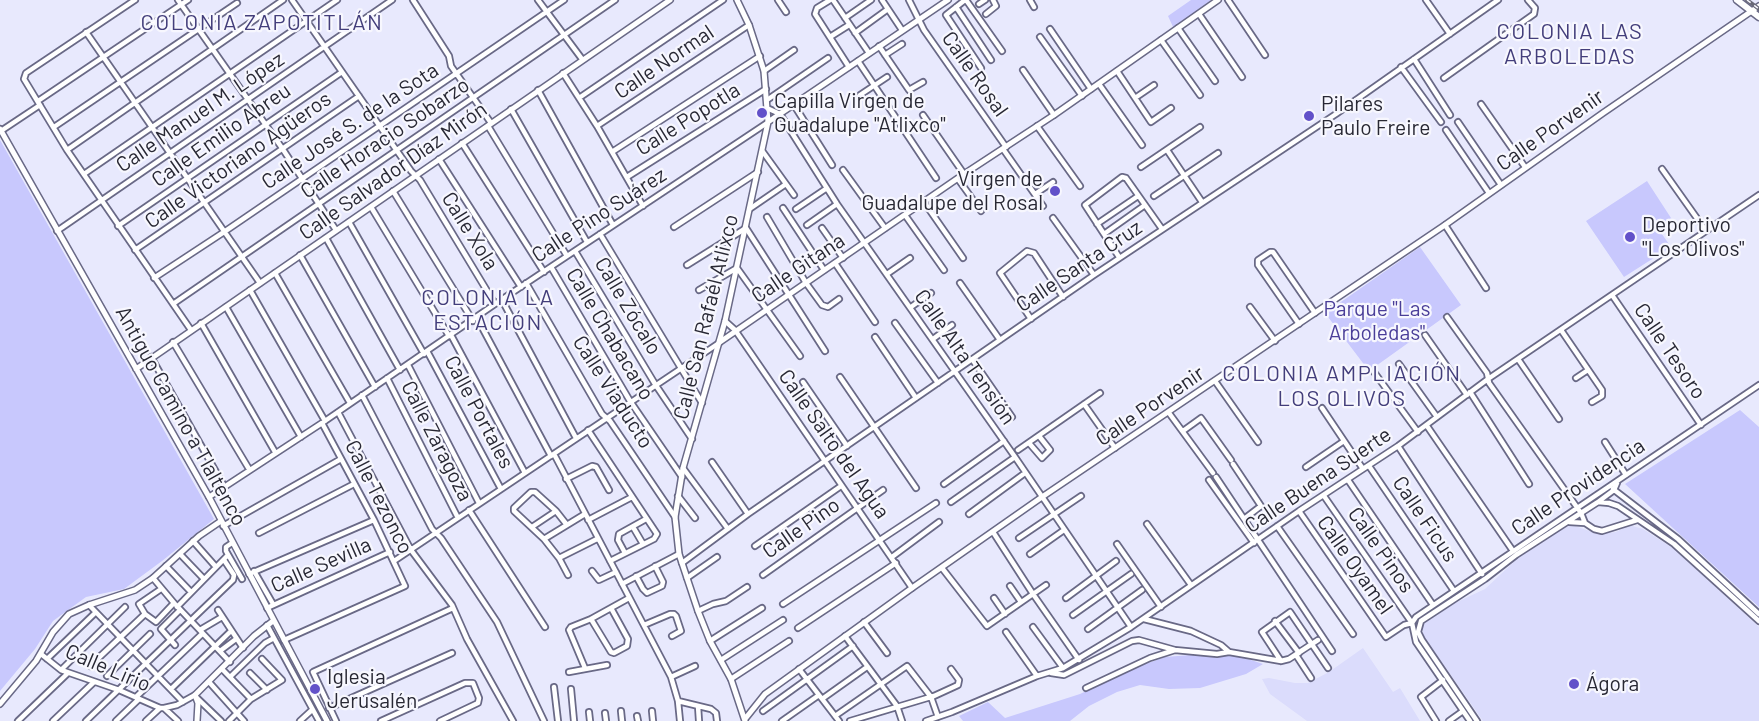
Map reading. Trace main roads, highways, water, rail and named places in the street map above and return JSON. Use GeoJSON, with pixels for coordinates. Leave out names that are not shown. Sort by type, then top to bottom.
{"type":"FeatureCollection","features":[{"type":"Feature","properties":{"kind":"main road"},"geometry":{"type":"LineString","coordinates":[[1737,0],[1759,17]]}},
{"type":"Feature","properties":{"kind":"railway"},"geometry":{"type":"LineString","coordinates":[[1747,0],[1759,9]]}},
{"type":"Feature","properties":{"kind":"place","name":"Capilla Virgen de Guadalupe \"Atlixco\""},"geometry":{"type":"Point","coordinates":[762,113]}},
{"type":"Feature","properties":{"kind":"place","name":"Pilares Paulo Freire"},"geometry":{"type":"Point","coordinates":[1309,116]}},
{"type":"Feature","properties":{"kind":"place","name":"Virgen de Guadalupe del Rosal"},"geometry":{"type":"Point","coordinates":[1055,191]}},
{"type":"Feature","properties":{"kind":"place","name":"Deportivo \"Los Olivos\""},"geometry":{"type":"Point","coordinates":[1630,237]}},
{"type":"Feature","properties":{"kind":"place","name":"Ágora"},"geometry":{"type":"Point","coordinates":[1574,684]}},
{"type":"Feature","properties":{"kind":"place","name":"Iglesia Jerusalén"},"geometry":{"type":"Point","coordinates":[315,689]}},
{"type":"Feature","properties":{"kind":"district","name":"COLONIA ZAPOTITLÁN"},"geometry":{"type":"Point","coordinates":[262,23]}},
{"type":"Feature","properties":{"kind":"district","name":"COLONIA LAS ARBOLEDAS"},"geometry":{"type":"Point","coordinates":[1570,44]}},
{"type":"Feature","properties":{"kind":"district","name":"COLONIA LA ESTACIÓN"},"geometry":{"type":"Point","coordinates":[488,310]}},
{"type":"Feature","properties":{"kind":"district","name":"COLONIA AMPLIACIÓN LOS OLIVOS"},"geometry":{"type":"Point","coordinates":[1342,386]}},
{"type":"Feature","properties":{"kind":"park label","name":"Parque \"Las Arboledas\""},"geometry":{"type":"Point","coordinates":[1377,321]}}]}
